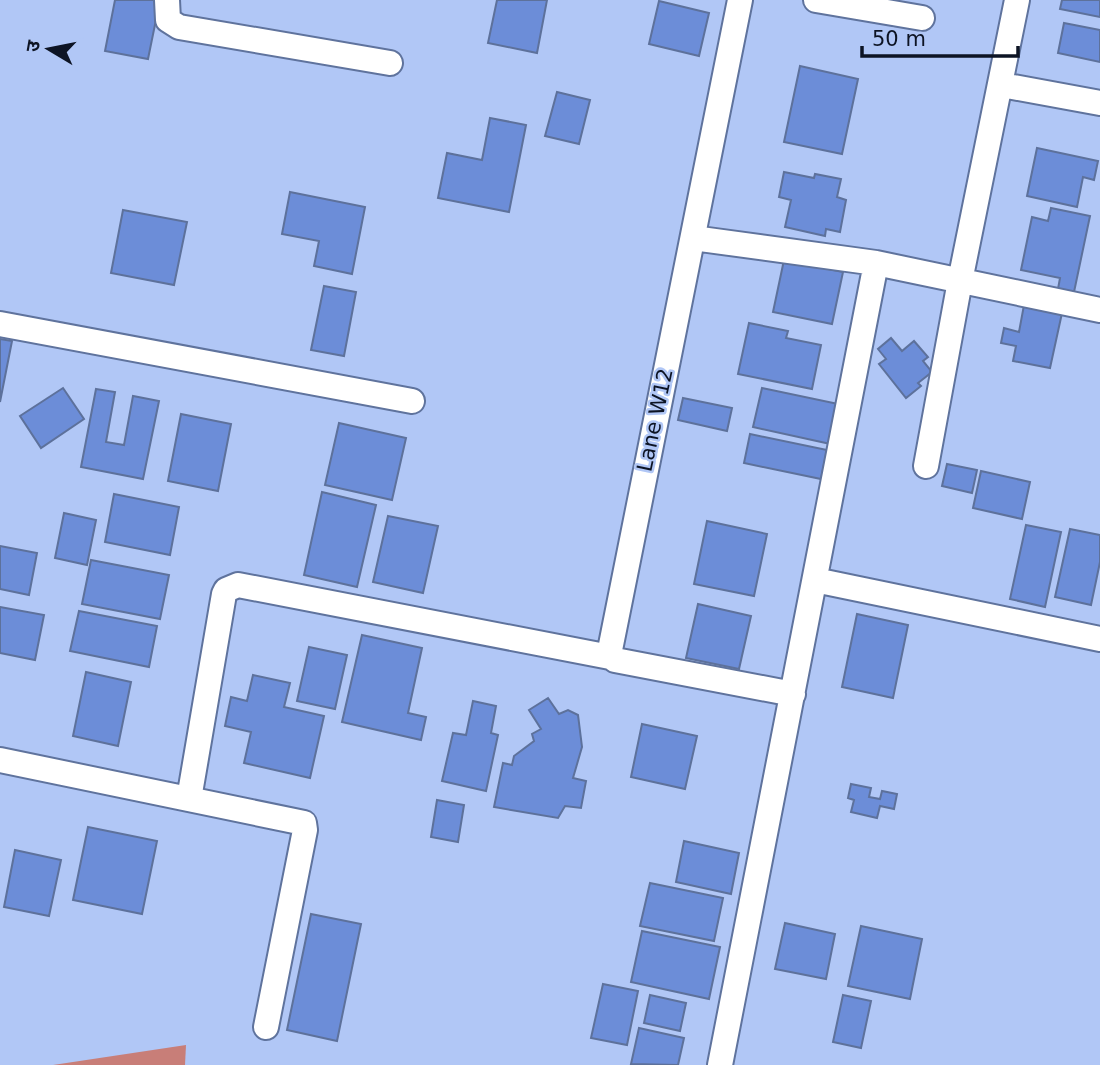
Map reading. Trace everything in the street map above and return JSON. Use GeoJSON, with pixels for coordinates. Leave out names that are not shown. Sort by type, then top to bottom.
{"type":"FeatureCollection","features":[{"type":"Feature","properties":{"kind":"street"},"geometry":{"type":"LineString","coordinates":[[167,0],[169,20],[179,27],[390,63]]}},
{"type":"Feature","properties":{"kind":"street","name":"Lane W12"},"geometry":{"type":"LineString","coordinates":[[610,657],[740,0]]}},
{"type":"Feature","properties":{"kind":"street"},"geometry":{"type":"LineString","coordinates":[[817,0],[922,18]]}},
{"type":"Feature","properties":{"kind":"street"},"geometry":{"type":"LineString","coordinates":[[926,466],[1017,0]]}},
{"type":"Feature","properties":{"kind":"street"},"geometry":{"type":"LineString","coordinates":[[1002,85],[1100,103]]}},
{"type":"Feature","properties":{"kind":"street"},"geometry":{"type":"LineString","coordinates":[[693,238],[876,263],[1100,310]]}},
{"type":"Feature","properties":{"kind":"street"},"geometry":{"type":"LineString","coordinates":[[720,1065],[876,263]]}},
{"type":"Feature","properties":{"kind":"street"},"geometry":{"type":"LineString","coordinates":[[0,324],[412,401]]}},
{"type":"Feature","properties":{"kind":"street"},"geometry":{"type":"LineString","coordinates":[[815,580],[1100,639]]}},
{"type":"Feature","properties":{"kind":"street"},"geometry":{"type":"LineString","coordinates":[[189,799],[224,594],[232,586],[238,585],[793,694]]}},
{"type":"Feature","properties":{"kind":"street"},"geometry":{"type":"LineString","coordinates":[[0,760],[300,821],[305,827],[266,1027]]}},
{"type":"Feature","properties":{"kind":"shaded area"},"geometry":{"type":"Polygon","coordinates":[[[186,1045],[185,1065],[53,1065],[186,1045]]]}},
{"type":"Feature","properties":{"kind":"building"},"geometry":{"type":"Polygon","coordinates":[[[115,0],[160,0],[148,59],[105,51],[115,0]]]}},
{"type":"Feature","properties":{"kind":"building"},"geometry":{"type":"Polygon","coordinates":[[[497,0],[547,0],[537,53],[488,43],[497,0]]]}},
{"type":"Feature","properties":{"kind":"building"},"geometry":{"type":"Polygon","coordinates":[[[1062,0],[1100,0],[1100,17],[1060,9],[1062,0]]]}},
{"type":"Feature","properties":{"kind":"building"},"geometry":{"type":"Polygon","coordinates":[[[659,1],[709,13],[699,56],[649,44],[659,1]]]}},
{"type":"Feature","properties":{"kind":"building"},"geometry":{"type":"Polygon","coordinates":[[[1064,23],[1100,30],[1100,62],[1058,53],[1064,23]]]}},
{"type":"Feature","properties":{"kind":"building"},"geometry":{"type":"Polygon","coordinates":[[[800,66],[858,79],[842,154],[784,142],[800,66]]]}},
{"type":"Feature","properties":{"kind":"building"},"geometry":{"type":"Polygon","coordinates":[[[557,92],[590,100],[579,144],[545,136],[557,92]]]}},
{"type":"Feature","properties":{"kind":"building"},"geometry":{"type":"Polygon","coordinates":[[[490,118],[526,125],[509,212],[438,198],[447,153],[482,160],[490,118]]]}},
{"type":"Feature","properties":{"kind":"building"},"geometry":{"type":"Polygon","coordinates":[[[1037,148],[1098,161],[1094,180],[1083,177],[1077,207],[1027,196],[1037,148]]]}},
{"type":"Feature","properties":{"kind":"building"},"geometry":{"type":"Polygon","coordinates":[[[784,172],[814,178],[815,174],[841,179],[837,197],[846,200],[840,232],[826,229],[825,236],[785,227],[791,200],[779,197],[784,172]]]}},
{"type":"Feature","properties":{"kind":"building"},"geometry":{"type":"Polygon","coordinates":[[[290,192],[365,207],[352,274],[314,266],[319,241],[282,234],[290,192]]]}},
{"type":"Feature","properties":{"kind":"building"},"geometry":{"type":"Polygon","coordinates":[[[1051,208],[1090,216],[1074,292],[1058,289],[1060,278],[1021,270],[1032,217],[1048,221],[1051,208]]]}},
{"type":"Feature","properties":{"kind":"building"},"geometry":{"type":"Polygon","coordinates":[[[123,210],[187,222],[174,285],[111,273],[123,210]]]}},
{"type":"Feature","properties":{"kind":"building"},"geometry":{"type":"Polygon","coordinates":[[[784,260],[843,272],[832,324],[773,312],[784,260]]]}},
{"type":"Feature","properties":{"kind":"building"},"geometry":{"type":"Polygon","coordinates":[[[324,286],[356,292],[344,356],[311,350],[324,286]]]}},
{"type":"Feature","properties":{"kind":"building"},"geometry":{"type":"Polygon","coordinates":[[[1024,305],[1062,313],[1050,368],[1013,361],[1016,346],[1001,343],[1004,328],[1019,332],[1024,305]]]}},
{"type":"Feature","properties":{"kind":"building"},"geometry":{"type":"Polygon","coordinates":[[[749,323],[788,331],[786,338],[821,345],[812,389],[738,374],[749,323]]]}},
{"type":"Feature","properties":{"kind":"building"},"geometry":{"type":"Polygon","coordinates":[[[891,338],[902,351],[914,341],[928,357],[923,361],[932,372],[918,383],[921,386],[906,398],[879,364],[886,359],[878,349],[891,338]]]}},
{"type":"Feature","properties":{"kind":"building"},"geometry":{"type":"Polygon","coordinates":[[[0,339],[12,341],[0,402],[0,339]]]}},
{"type":"Feature","properties":{"kind":"building"},"geometry":{"type":"Polygon","coordinates":[[[63,388],[84,419],[41,448],[20,416],[63,388]]]}},
{"type":"Feature","properties":{"kind":"building"},"geometry":{"type":"Polygon","coordinates":[[[762,388],[843,405],[835,445],[753,427],[762,388]]]}},
{"type":"Feature","properties":{"kind":"building"},"geometry":{"type":"Polygon","coordinates":[[[96,389],[115,392],[106,442],[124,445],[133,396],[159,401],[143,479],[81,467],[96,389]]]}},
{"type":"Feature","properties":{"kind":"building"},"geometry":{"type":"Polygon","coordinates":[[[683,398],[732,408],[727,431],[678,420],[683,398]]]}},
{"type":"Feature","properties":{"kind":"building"},"geometry":{"type":"Polygon","coordinates":[[[181,414],[231,424],[218,491],[168,481],[181,414]]]}},
{"type":"Feature","properties":{"kind":"building"},"geometry":{"type":"Polygon","coordinates":[[[339,423],[406,438],[392,500],[325,485],[339,423]]]}},
{"type":"Feature","properties":{"kind":"building"},"geometry":{"type":"Polygon","coordinates":[[[750,434],[827,450],[821,479],[744,463],[750,434]]]}},
{"type":"Feature","properties":{"kind":"building"},"geometry":{"type":"Polygon","coordinates":[[[947,464],[977,470],[972,493],[942,486],[947,464]]]}},
{"type":"Feature","properties":{"kind":"building"},"geometry":{"type":"Polygon","coordinates":[[[981,471],[1030,482],[1022,519],[973,508],[981,471]]]}},
{"type":"Feature","properties":{"kind":"building"},"geometry":{"type":"Polygon","coordinates":[[[322,492],[376,505],[357,587],[304,575],[322,492]]]}},
{"type":"Feature","properties":{"kind":"building"},"geometry":{"type":"Polygon","coordinates":[[[114,494],[179,507],[170,555],[105,542],[114,494]]]}},
{"type":"Feature","properties":{"kind":"building"},"geometry":{"type":"Polygon","coordinates":[[[64,513],[96,520],[87,565],[55,558],[64,513]]]}},
{"type":"Feature","properties":{"kind":"building"},"geometry":{"type":"Polygon","coordinates":[[[388,516],[438,526],[423,593],[373,582],[388,516]]]}},
{"type":"Feature","properties":{"kind":"building"},"geometry":{"type":"Polygon","coordinates":[[[707,521],[767,534],[754,596],[694,584],[707,521]]]}},
{"type":"Feature","properties":{"kind":"building"},"geometry":{"type":"Polygon","coordinates":[[[1026,525],[1061,532],[1045,607],[1010,599],[1026,525]]]}},
{"type":"Feature","properties":{"kind":"building"},"geometry":{"type":"Polygon","coordinates":[[[1070,529],[1100,535],[1100,562],[1091,605],[1055,597],[1070,529]]]}},
{"type":"Feature","properties":{"kind":"building"},"geometry":{"type":"Polygon","coordinates":[[[0,546],[37,553],[29,595],[0,589],[0,546]]]}},
{"type":"Feature","properties":{"kind":"building"},"geometry":{"type":"Polygon","coordinates":[[[91,560],[169,575],[160,619],[82,604],[91,560]]]}},
{"type":"Feature","properties":{"kind":"building"},"geometry":{"type":"Polygon","coordinates":[[[698,604],[751,616],[739,669],[686,658],[698,604]]]}},
{"type":"Feature","properties":{"kind":"building"},"geometry":{"type":"Polygon","coordinates":[[[0,607],[44,615],[35,660],[0,653],[0,607]]]}},
{"type":"Feature","properties":{"kind":"building"},"geometry":{"type":"Polygon","coordinates":[[[79,611],[157,626],[149,667],[70,651],[79,611]]]}},
{"type":"Feature","properties":{"kind":"building"},"geometry":{"type":"Polygon","coordinates":[[[857,614],[908,625],[893,698],[842,687],[857,614]]]}},
{"type":"Feature","properties":{"kind":"building"},"geometry":{"type":"Polygon","coordinates":[[[362,635],[422,648],[408,713],[426,717],[421,740],[342,722],[362,635]]]}},
{"type":"Feature","properties":{"kind":"building"},"geometry":{"type":"Polygon","coordinates":[[[309,647],[347,655],[335,709],[297,701],[309,647]]]}},
{"type":"Feature","properties":{"kind":"building"},"geometry":{"type":"Polygon","coordinates":[[[86,672],[131,682],[118,746],[73,736],[86,672]]]}},
{"type":"Feature","properties":{"kind":"building"},"geometry":{"type":"Polygon","coordinates":[[[253,675],[290,683],[284,707],[324,716],[310,778],[244,763],[251,732],[225,726],[231,697],[247,701],[253,675]]]}},
{"type":"Feature","properties":{"kind":"building"},"geometry":{"type":"Polygon","coordinates":[[[548,698],[559,714],[568,710],[578,715],[582,747],[573,778],[586,781],[581,808],[565,806],[558,818],[494,807],[503,763],[512,765],[514,756],[534,741],[532,734],[541,729],[529,710],[548,698]]]}},
{"type":"Feature","properties":{"kind":"building"},"geometry":{"type":"Polygon","coordinates":[[[473,701],[496,706],[491,733],[498,735],[486,791],[442,781],[453,733],[466,735],[473,701]]]}},
{"type":"Feature","properties":{"kind":"building"},"geometry":{"type":"Polygon","coordinates":[[[642,724],[697,736],[685,789],[631,777],[642,724]]]}},
{"type":"Feature","properties":{"kind":"building"},"geometry":{"type":"Polygon","coordinates":[[[851,784],[871,788],[869,797],[880,799],[882,791],[897,794],[894,809],[880,806],[877,818],[851,812],[854,800],[848,798],[851,784]]]}},
{"type":"Feature","properties":{"kind":"building"},"geometry":{"type":"Polygon","coordinates":[[[437,800],[464,805],[458,842],[431,837],[437,800]]]}},
{"type":"Feature","properties":{"kind":"building"},"geometry":{"type":"Polygon","coordinates":[[[88,827],[157,841],[142,914],[73,900],[88,827]]]}},
{"type":"Feature","properties":{"kind":"building"},"geometry":{"type":"Polygon","coordinates":[[[684,841],[739,853],[731,894],[676,882],[684,841]]]}},
{"type":"Feature","properties":{"kind":"building"},"geometry":{"type":"Polygon","coordinates":[[[15,850],[61,860],[49,916],[4,907],[15,850]]]}},
{"type":"Feature","properties":{"kind":"building"},"geometry":{"type":"Polygon","coordinates":[[[650,883],[723,898],[714,941],[640,926],[650,883]]]}},
{"type":"Feature","properties":{"kind":"building"},"geometry":{"type":"Polygon","coordinates":[[[311,914],[361,924],[337,1041],[287,1030],[311,914]]]}},
{"type":"Feature","properties":{"kind":"building"},"geometry":{"type":"Polygon","coordinates":[[[785,923],[835,934],[826,979],[775,969],[785,923]]]}},
{"type":"Feature","properties":{"kind":"building"},"geometry":{"type":"Polygon","coordinates":[[[861,926],[922,939],[910,999],[848,986],[861,926]]]}},
{"type":"Feature","properties":{"kind":"building"},"geometry":{"type":"Polygon","coordinates":[[[642,931],[720,947],[709,999],[631,982],[642,931]]]}},
{"type":"Feature","properties":{"kind":"building"},"geometry":{"type":"Polygon","coordinates":[[[603,984],[638,991],[627,1045],[591,1038],[603,984]]]}},
{"type":"Feature","properties":{"kind":"building"},"geometry":{"type":"Polygon","coordinates":[[[650,995],[686,1003],[680,1031],[644,1023],[650,995]]]}},
{"type":"Feature","properties":{"kind":"building"},"geometry":{"type":"Polygon","coordinates":[[[843,995],[871,1001],[861,1048],[833,1042],[843,995]]]}},
{"type":"Feature","properties":{"kind":"building"},"geometry":{"type":"Polygon","coordinates":[[[639,1028],[684,1038],[678,1065],[631,1064],[639,1028]]]}}]}
